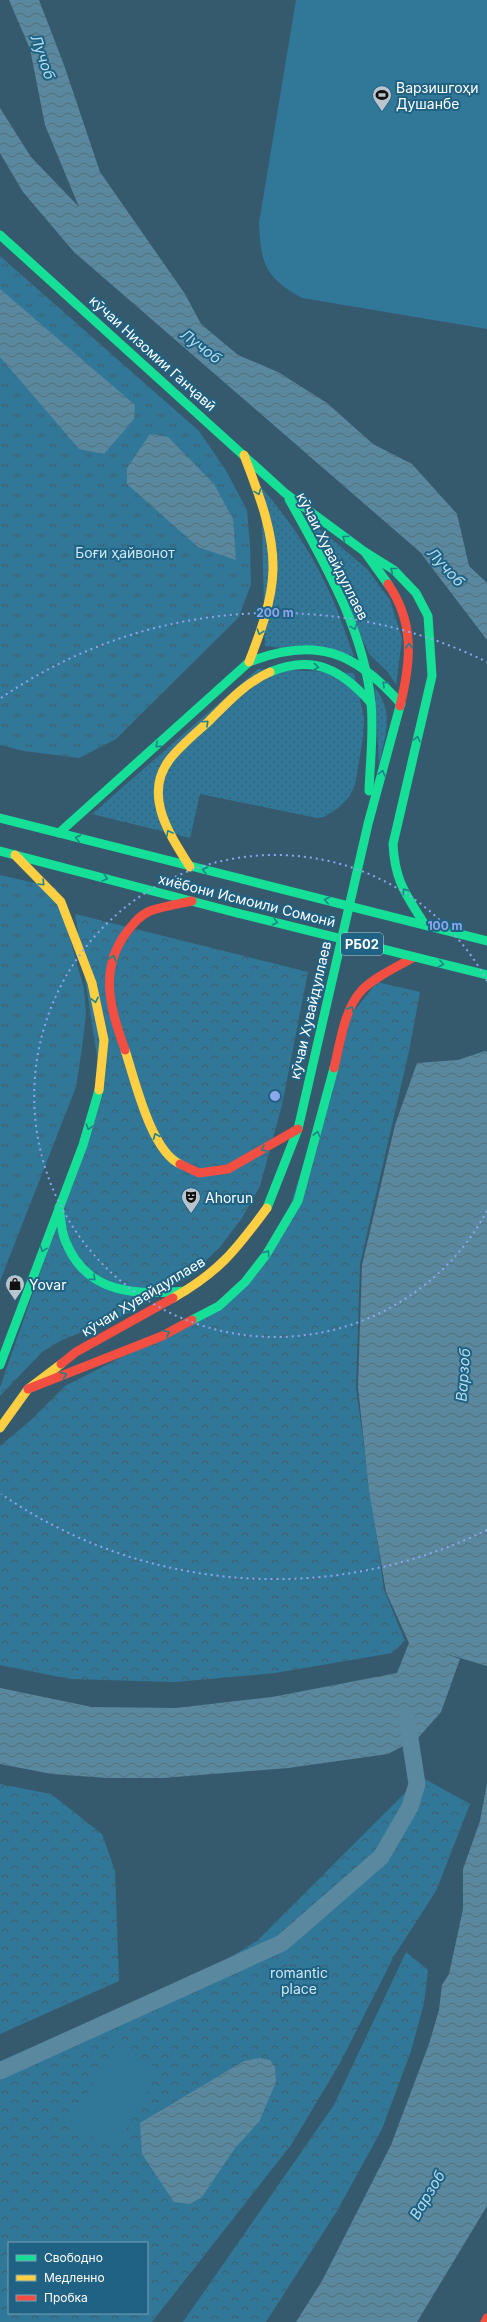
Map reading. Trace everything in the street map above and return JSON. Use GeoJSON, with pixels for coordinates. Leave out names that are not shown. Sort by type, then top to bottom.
{"type":"FeatureCollection","features":[{"type":"Feature","properties":{"kind":"main road","name":"кӯчаи Низомии Ганҷавӣ"},"geometry":{"type":"LineString","coordinates":[[0,235],[285,493]]}},
{"type":"Feature","properties":{"kind":"main road"},"geometry":{"type":"LineString","coordinates":[[244,455],[261,500],[269,531],[272,570],[269,599],[249,662]]}},
{"type":"Feature","properties":{"kind":"main road","name":"кӯчаи Хувайдуллаев"},"geometry":{"type":"LineString","coordinates":[[0,1428],[28,1389],[76,1352],[185,1291],[215,1271],[239,1246],[267,1208],[298,1129],[368,824],[401,704],[408,671],[410,645],[404,616],[391,588],[365,552],[285,493]]}},
{"type":"Feature","properties":{"kind":"main road","name":"кӯчаи Хувайдуллаев"},"geometry":{"type":"LineString","coordinates":[[285,493],[348,612],[359,642],[371,703],[368,824]]}},
{"type":"Feature","properties":{"kind":"main road"},"geometry":{"type":"LineString","coordinates":[[365,552],[394,570],[416,593],[428,616],[432,676],[393,844],[394,859],[400,884],[425,925]]}},
{"type":"Feature","properties":{"kind":"main road"},"geometry":{"type":"LineString","coordinates":[[59,834],[249,662],[269,652],[295,648],[319,650],[343,657],[365,668],[390,689],[401,704]]}},
{"type":"Feature","properties":{"kind":"main road"},"geometry":{"type":"LineString","coordinates":[[190,867],[163,822],[158,807],[158,785],[165,767],[181,746],[250,683],[269,672],[293,665],[324,668],[347,678],[371,703]]}},
{"type":"Feature","properties":{"kind":"main road","name":"хиёбони Исмоили Сомонӣ"},"geometry":{"type":"LineString","coordinates":[[0,818],[487,941]]}},
{"type":"Feature","properties":{"kind":"main road","name":"хиёбони Исмоили Сомонӣ"},"geometry":{"type":"LineString","coordinates":[[0,851],[487,976]]}},
{"type":"Feature","properties":{"kind":"main road"},"geometry":{"type":"LineString","coordinates":[[0,1365],[83,1145],[98,1097],[104,1040],[92,983],[61,902],[16,855]]}},
{"type":"Feature","properties":{"kind":"main road"},"geometry":{"type":"LineString","coordinates":[[192,901],[150,911],[135,921],[113,956],[109,978],[112,1012],[156,1140],[171,1160],[199,1173],[228,1169],[298,1129]]}},
{"type":"Feature","properties":{"kind":"main road"},"geometry":{"type":"LineString","coordinates":[[28,1389],[95,1362],[132,1350],[219,1306],[245,1282],[266,1255],[298,1201],[348,1014],[361,991],[376,979],[414,957]]}},
{"type":"Feature","properties":{"kind":"main road"},"geometry":{"type":"LineString","coordinates":[[59,1207],[66,1242],[81,1267],[97,1282],[123,1293],[147,1295],[185,1291]]}},
{"type":"Feature","properties":{"kind":"main road"},"geometry":{"type":"LineString","coordinates":[[485,2322],[487,2318]]}},
{"type":"Feature","properties":{"kind":"green space","name":"Варзишгоҳи Душанбе"},"geometry":{"type":"Polygon","coordinates":[[[296,0],[487,0],[487,329],[302,298],[280,283],[267,268],[261,249],[259,223],[296,0]]]}},
{"type":"Feature","properties":{"kind":"green space","name":"Боғи ҳайвонот"},"geometry":{"type":"Polygon","coordinates":[[[0,256],[199,431],[225,469],[247,510],[251,584],[239,617],[116,739],[79,758],[24,751],[0,745],[0,256]]]}},
{"type":"Feature","properties":{"kind":"green space"},"geometry":{"type":"Polygon","coordinates":[[[261,487],[289,522],[306,547],[335,604],[354,656],[265,646],[261,487]]]}},
{"type":"Feature","properties":{"kind":"green space"},"geometry":{"type":"Polygon","coordinates":[[[308,519],[367,569],[390,600],[402,639],[396,685],[388,672],[369,654],[308,519]]]}},
{"type":"Feature","properties":{"kind":"green space"},"geometry":{"type":"Polygon","coordinates":[[[258,669],[354,673],[364,718],[363,738],[355,785],[349,797],[338,808],[324,817],[317,818],[200,794],[190,838],[92,814],[258,669]]]}},
{"type":"Feature","properties":{"kind":"green space"},"geometry":{"type":"Polygon","coordinates":[[[375,688],[385,707],[387,716],[386,734],[379,765],[375,688]]]}},
{"type":"Feature","properties":{"kind":"green space"},"geometry":{"type":"Polygon","coordinates":[[[0,875],[56,888],[84,989],[86,1014],[76,1087],[0,1281],[0,875]]]}},
{"type":"Feature","properties":{"kind":"green space"},"geometry":{"type":"Polygon","coordinates":[[[75,914],[308,972],[282,1105],[260,1186],[242,1218],[220,1247],[190,1276],[125,1315],[62,1340],[42,1352],[0,1396],[0,1388],[7,1367],[103,1095],[75,914]]]}},
{"type":"Feature","properties":{"kind":"green space"},"geometry":{"type":"Polygon","coordinates":[[[377,982],[420,992],[409,1051],[360,1264],[356,1388],[384,1590],[405,1641],[392,1653],[275,1673],[175,1682],[70,1679],[0,1665],[0,1446],[31,1420],[65,1386],[220,1307],[280,1238],[350,1016],[377,982]]]}},
{"type":"Feature","properties":{"kind":"green space"},"geometry":{"type":"Polygon","coordinates":[[[421,1777],[470,1804],[436,1891],[394,1956],[340,2063],[291,2145],[152,2322],[0,2322],[0,2061],[211,1969],[257,1941],[421,1777]]]}},
{"type":"Feature","properties":{"kind":"green space"},"geometry":{"type":"Polygon","coordinates":[[[0,1784],[51,1794],[102,1834],[115,1871],[119,1981],[0,2034],[0,1784]]]}},
{"type":"Feature","properties":{"kind":"green space"},"geometry":{"type":"Polygon","coordinates":[[[406,1952],[428,1970],[424,2003],[411,2051],[382,2129],[337,2211],[266,2322],[183,2322],[334,2105],[406,1952]]]}},
{"type":"Feature","properties":{"kind":"green space","name":"romantic place"},"geometry":{"type":"Polygon","coordinates":[[[296,1961],[304,1961],[314,1966],[318,1973],[318,1987],[314,1994],[304,1999],[296,1999],[286,1994],[284,1991],[281,1984],[281,1976],[286,1966],[289,1964],[296,1961]]]}},
{"type":"Feature","properties":{"kind":"green space"},"geometry":{"type":"Polygon","coordinates":[[[116,2044],[160,2070],[114,2149],[70,2123],[116,2044]]]}},
{"type":"Feature","properties":{"kind":"water","name":"Лучоб"},"geometry":{"type":"Polygon","coordinates":[[[9,0],[39,0],[64,65],[100,172],[185,294],[201,324],[238,355],[278,372],[327,403],[373,444],[412,464],[457,514],[469,566],[487,583],[487,640],[420,552],[74,252],[23,192],[0,153],[0,108],[31,157],[79,207],[45,125],[30,49],[9,0]]]}},
{"type":"Feature","properties":{"kind":"water"},"geometry":{"type":"Polygon","coordinates":[[[0,289],[135,405],[134,419],[104,454],[79,449],[0,357],[0,289]]]}},
{"type":"Feature","properties":{"kind":"water"},"geometry":{"type":"Polygon","coordinates":[[[150,434],[168,437],[214,484],[233,519],[236,560],[198,547],[127,484],[127,468],[150,434]]]}},
{"type":"Feature","properties":{"kind":"water","name":"Варзоб"},"geometry":{"type":"Polygon","coordinates":[[[485,1051],[487,1052],[487,1666],[440,1652],[460,1659],[441,1712],[418,1738],[388,1754],[288,1768],[163,1778],[107,1778],[52,1774],[0,1764],[0,1688],[92,1707],[176,1708],[272,1697],[397,1673],[409,1643],[386,1592],[369,1490],[358,1387],[362,1265],[395,1125],[417,1063],[458,1060],[485,1051]]]}},
{"type":"Feature","properties":{"kind":"water","name":"Варзоб"},"geometry":{"type":"Polygon","coordinates":[[[487,1783],[487,2206],[417,2322],[296,2322],[322,2281],[391,2145],[429,2044],[439,2010],[442,1985],[449,1974],[463,1909],[463,1869],[480,1821],[487,1783]]]}},
{"type":"Feature","properties":{"kind":"water"},"geometry":{"type":"Polygon","coordinates":[[[260,2058],[270,2060],[275,2067],[276,2082],[259,2122],[235,2148],[202,2197],[190,2204],[174,2202],[142,2154],[140,2123],[244,2061],[260,2058]]]}},
{"type":"Feature","properties":{"kind":"waterway"},"geometry":{"type":"LineString","coordinates":[[0,2071],[282,1943],[381,1857],[410,1807],[417,1784],[407,1719]]}},
{"type":"Feature","properties":{"kind":"traffic: fast"},"geometry":{"type":"LineString","coordinates":[[0,235],[285,493],[365,552],[388,584]]}},
{"type":"Feature","properties":{"kind":"traffic: fast"},"geometry":{"type":"LineString","coordinates":[[289,499],[316,547],[340,597],[360,649],[367,676],[372,714],[369,791]]}},
{"type":"Feature","properties":{"kind":"traffic: fast"},"geometry":{"type":"LineString","coordinates":[[365,552],[394,570],[416,593],[428,616],[432,676],[393,844],[394,857],[399,878],[407,896],[425,925]]}},
{"type":"Feature","properties":{"kind":"traffic: fast"},"geometry":{"type":"LineString","coordinates":[[59,833],[249,662],[273,654],[294,650],[314,650],[332,653],[367,671],[401,704]]}},
{"type":"Feature","properties":{"kind":"traffic: fast"},"geometry":{"type":"LineString","coordinates":[[270,672],[286,667],[300,665],[314,665],[326,668],[349,682],[371,703]]}},
{"type":"Feature","properties":{"kind":"traffic: fast"},"geometry":{"type":"LineString","coordinates":[[267,1208],[298,1129],[368,824],[400,706]]}},
{"type":"Feature","properties":{"kind":"traffic: fast"},"geometry":{"type":"LineString","coordinates":[[0,818],[242,879]]}},
{"type":"Feature","properties":{"kind":"traffic: fast"},"geometry":{"type":"LineString","coordinates":[[0,851],[237,913]]}},
{"type":"Feature","properties":{"kind":"traffic: fast"},"geometry":{"type":"LineString","coordinates":[[242,879],[487,941]]}},
{"type":"Feature","properties":{"kind":"traffic: fast"},"geometry":{"type":"LineString","coordinates":[[237,913],[487,975]]}},
{"type":"Feature","properties":{"kind":"traffic: fast"},"geometry":{"type":"LineString","coordinates":[[192,1320],[219,1306],[245,1282],[266,1255],[298,1201],[334,1068]]}},
{"type":"Feature","properties":{"kind":"traffic: fast"},"geometry":{"type":"LineString","coordinates":[[0,1365],[83,1145],[99,1090]]}},
{"type":"Feature","properties":{"kind":"traffic: fast"},"geometry":{"type":"LineString","coordinates":[[59,1207],[65,1240],[74,1258],[86,1272],[99,1281],[114,1288],[131,1291],[185,1291]]}},
{"type":"Feature","properties":{"kind":"traffic: slow"},"geometry":{"type":"LineString","coordinates":[[244,455],[260,497],[268,526],[273,555],[272,582],[268,606],[249,662]]}},
{"type":"Feature","properties":{"kind":"traffic: slow"},"geometry":{"type":"LineString","coordinates":[[190,867],[174,842],[162,814],[158,787],[162,773],[170,759],[179,749],[230,700],[245,687],[261,676],[270,672]]}},
{"type":"Feature","properties":{"kind":"traffic: slow"},"geometry":{"type":"LineString","coordinates":[[15,855],[61,902],[92,983],[104,1040],[99,1090]]}},
{"type":"Feature","properties":{"kind":"traffic: slow"},"geometry":{"type":"LineString","coordinates":[[125,1050],[139,1096],[152,1130],[170,1157],[180,1164]]}},
{"type":"Feature","properties":{"kind":"traffic: slow"},"geometry":{"type":"LineString","coordinates":[[173,1298],[203,1279],[226,1259],[267,1208]]}},
{"type":"Feature","properties":{"kind":"traffic: slow"},"geometry":{"type":"LineString","coordinates":[[0,1428],[28,1389],[61,1364]]}},
{"type":"Feature","properties":{"kind":"traffic: jam"},"geometry":{"type":"LineString","coordinates":[[388,584],[397,599],[407,628],[407,674],[400,706]]}},
{"type":"Feature","properties":{"kind":"traffic: jam"},"geometry":{"type":"LineString","coordinates":[[125,1050],[115,1020],[110,991],[112,962],[117,947],[131,926],[146,913],[160,908],[192,901]]}},
{"type":"Feature","properties":{"kind":"traffic: jam"},"geometry":{"type":"LineString","coordinates":[[334,1068],[347,1017],[356,998],[362,990],[374,980],[414,957]]}},
{"type":"Feature","properties":{"kind":"traffic: jam"},"geometry":{"type":"LineString","coordinates":[[180,1164],[199,1173],[228,1169],[298,1129]]}},
{"type":"Feature","properties":{"kind":"traffic: jam"},"geometry":{"type":"LineString","coordinates":[[61,1364],[76,1352],[173,1298]]}},
{"type":"Feature","properties":{"kind":"traffic: jam"},"geometry":{"type":"LineString","coordinates":[[28,1389],[162,1336],[192,1320]]}},
{"type":"Feature","properties":{"kind":"traffic: jam"},"geometry":{"type":"LineString","coordinates":[[485,2322],[487,2318]]}},
{"type":"Feature","properties":{"kind":"place","name":"Варзишгоҳи Душанбе"},"geometry":{"type":"Point","coordinates":[382,112]}},
{"type":"Feature","properties":{"kind":"place","name":"Ahorun"},"geometry":{"type":"Point","coordinates":[191,1214]}},
{"type":"Feature","properties":{"kind":"place","name":"Yovar"},"geometry":{"type":"Point","coordinates":[15,1301]}}]}
